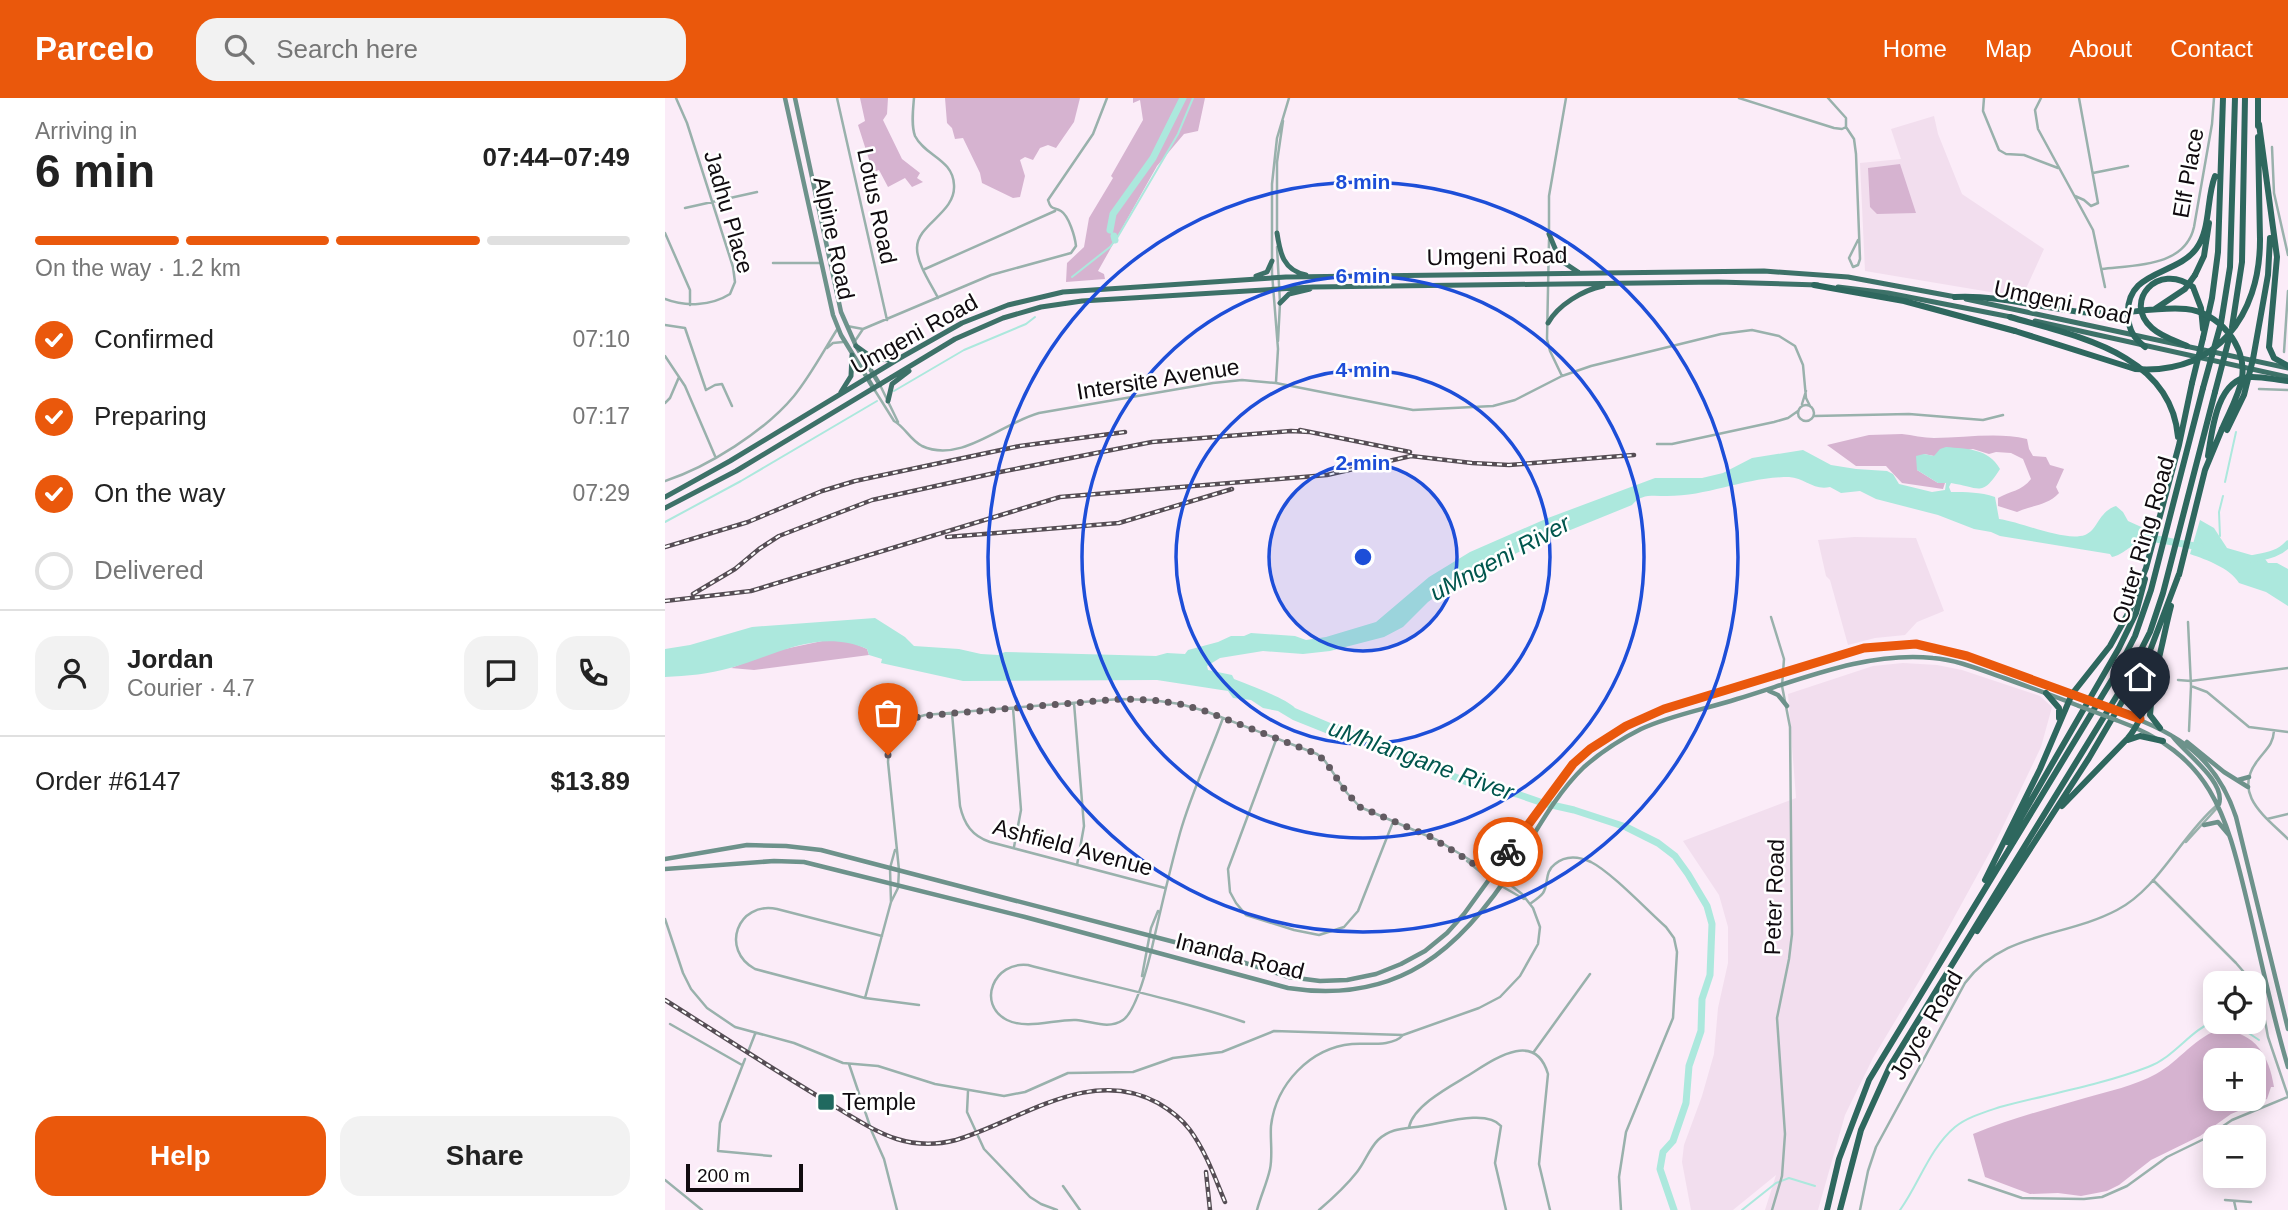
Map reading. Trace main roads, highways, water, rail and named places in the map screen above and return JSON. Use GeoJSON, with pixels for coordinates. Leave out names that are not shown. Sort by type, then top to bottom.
{"type":"FeatureCollection","features":[{"type":"Feature","properties":{"kind":"highway"},"geometry":{"type":"LineString","coordinates":[[1988,873],[2119,648],[2145,588],[2146,568],[2179,446],[2212,299],[2218,260],[2223,98]]}},
{"type":"Feature","properties":{"kind":"highway","name":"Outer Ring Road"},"geometry":{"type":"LineString","coordinates":[[1827,1210],[1839,1158],[1869,1080],[2116,673],[2135,636],[2145,588],[2183,465],[2221,323],[2230,260],[2235,98]]}},
{"type":"Feature","properties":{"kind":"highway","name":"Outer Ring Road"},"geometry":{"type":"LineString","coordinates":[[1840,1210],[1855,1147],[1879,1087],[2121,689],[2146,641],[2163,593],[2232,327],[2242,262],[2245,98]]}},
{"type":"Feature","properties":{"kind":"highway"},"geometry":{"type":"LineString","coordinates":[[1814,285],[1904,301],[2015,331],[2135,369],[2164,368],[2190,361],[2215,347],[2233,330],[2242,317],[2257,282],[2260,240],[2258,98]]}},
{"type":"Feature","properties":{"kind":"highway"},"geometry":{"type":"LineString","coordinates":[[2259,124],[2277,257],[2269,347],[2274,358],[2288,367]]}},
{"type":"Feature","properties":{"kind":"highway"},"geometry":{"type":"LineString","coordinates":[[2153,310],[2185,289],[2196,275],[2206,247],[2221,138]]}},
{"type":"Feature","properties":{"kind":"highway"},"geometry":{"type":"LineString","coordinates":[[2145,347],[2132,335],[2128,311],[2134,292],[2148,277],[2179,263],[2198,246],[2215,176]]}},
{"type":"Feature","properties":{"kind":"highway"},"geometry":{"type":"LineString","coordinates":[[2224,429],[2239,408],[2248,383],[2270,262],[2271,226]]}},
{"type":"Feature","properties":{"kind":"highway"},"geometry":{"type":"LineString","coordinates":[[1277,233],[1286,264],[1295,272],[1314,277]]}},
{"type":"Feature","properties":{"kind":"highway"},"geometry":{"type":"LineString","coordinates":[[1549,234],[1560,260],[1579,273]]}},
{"type":"Feature","properties":{"kind":"highway"},"geometry":{"type":"LineString","coordinates":[[1247,279],[1267,272],[1272,261]]}},
{"type":"Feature","properties":{"kind":"highway","name":"Umgeni Road"},"geometry":{"type":"LineString","coordinates":[[665,497],[730,461],[899,358],[974,318],[1007,305],[1063,292],[1314,277],[1764,271],[1821,274],[1883,282],[2288,367]]}},
{"type":"Feature","properties":{"kind":"highway"},"geometry":{"type":"LineString","coordinates":[[2187,346],[2155,330],[2143,316],[2141,304],[2145,292],[2157,280],[2172,277],[2193,287],[2201,308],[2203,336]]}},
{"type":"Feature","properties":{"kind":"highway","name":"Umgeni Road"},"geometry":{"type":"LineString","coordinates":[[665,508],[736,471],[952,341],[1003,318],[1056,304],[1277,288],[1770,282],[1888,293],[2010,317],[2288,379]]}},
{"type":"Feature","properties":{"kind":"highway"},"geometry":{"type":"LineString","coordinates":[[1548,323],[1555,313],[1584,292],[1616,283]]}},
{"type":"Feature","properties":{"kind":"highway"},"geometry":{"type":"LineString","coordinates":[[1280,303],[1289,294],[1313,287]]}},
{"type":"Feature","properties":{"kind":"highway"},"geometry":{"type":"LineString","coordinates":[[1955,297],[1976,297],[2091,313],[2186,309],[2202,313],[2223,327],[2234,341],[2242,361],[2243,375],[2239,391],[2207,467]]}},
{"type":"Feature","properties":{"kind":"highway"},"geometry":{"type":"LineString","coordinates":[[2010,317],[2096,343],[2135,363],[2168,399],[2175,419],[2179,446]]}},
{"type":"Feature","properties":{"kind":"highway"},"geometry":{"type":"LineString","coordinates":[[888,401],[895,382],[952,341]]}},
{"type":"Feature","properties":{"kind":"highway"},"geometry":{"type":"LineString","coordinates":[[855,345],[874,359],[886,361],[899,358]]}},
{"type":"Feature","properties":{"kind":"highway"},"geometry":{"type":"LineString","coordinates":[[837,397],[851,376],[852,355]]}},
{"type":"Feature","properties":{"kind":"highway"},"geometry":{"type":"LineString","coordinates":[[1957,958],[2049,820],[2137,676],[2151,648],[2179,574],[2223,395],[2229,387],[2248,377],[2288,379]]}},
{"type":"Feature","properties":{"kind":"highway"},"geometry":{"type":"LineString","coordinates":[[1968,914],[2041,769],[2072,694],[2110,646],[2145,588]]}},
{"type":"Feature","properties":{"kind":"highway"},"geometry":{"type":"LineString","coordinates":[[2160,728],[2152,720],[2149,710],[2172,595]]}},
{"type":"Feature","properties":{"kind":"highway"},"geometry":{"type":"LineString","coordinates":[[2049,820],[2123,744],[2136,727],[2157,662]]}},
{"type":"Feature","properties":{"kind":"highway"},"geometry":{"type":"LineString","coordinates":[[2046,694],[2056,701],[2060,714],[2057,730]]}},
{"type":"Feature","properties":{"kind":"highway"},"geometry":{"type":"LineString","coordinates":[[2123,744],[2140,736],[2163,741]]}},
{"type":"Feature","properties":{"kind":"main road","name":"Alpine Road"},"geometry":{"type":"LineString","coordinates":[[785,98],[838,328],[867,378],[877,387]]}},
{"type":"Feature","properties":{"kind":"main road","name":"Alpine Road"},"geometry":{"type":"LineString","coordinates":[[795,98],[838,303],[845,326],[873,374],[877,387]]}},
{"type":"Feature","properties":{"kind":"main road"},"geometry":{"type":"LineString","coordinates":[[799,159],[804,158],[805,145]]}},
{"type":"Feature","properties":{"kind":"main road","name":"Inanda Road"},"geometry":{"type":"LineString","coordinates":[[667,858],[747,845],[821,850],[1152,936],[1289,977],[1320,981],[1347,980],[1390,970],[1425,951],[1456,924],[1573,764],[1590,749],[1643,717],[1864,648],[1905,644],[1967,656],[2140,719],[2171,734],[2207,764],[2224,787],[2233,809],[2288,1029]]}},
{"type":"Feature","properties":{"kind":"main road","name":"Inanda Road"},"geometry":{"type":"LineString","coordinates":[[665,869],[773,861],[804,862],[890,881],[1148,954],[1288,988],[1324,991],[1365,988],[1405,975],[1442,953],[1470,927],[1538,827],[1582,769],[1599,755],[1640,730],[1669,719],[1875,659],[1912,657],[1957,662],[2046,694]]}},
{"type":"Feature","properties":{"kind":"main road"},"geometry":{"type":"LineString","coordinates":[[1767,690],[1778,695],[1787,706]]}},
{"type":"Feature","properties":{"kind":"main road"},"geometry":{"type":"LineString","coordinates":[[2056,701],[2068,702],[2136,727],[2163,741],[2190,765],[2218,804],[2231,839],[2288,1066]]}},
{"type":"Feature","properties":{"kind":"main road"},"geometry":{"type":"LineString","coordinates":[[2171,734],[2206,772],[2220,794],[2218,804]]}},
{"type":"Feature","properties":{"kind":"main road"},"geometry":{"type":"LineString","coordinates":[[2171,734],[2192,745],[2224,772],[2248,787]]}},
{"type":"Feature","properties":{"kind":"main road"},"geometry":{"type":"LineString","coordinates":[[2237,780],[2249,777]]}},
{"type":"Feature","properties":{"kind":"main road"},"geometry":{"type":"LineString","coordinates":[[2218,804],[2226,804],[2233,809]]}},
{"type":"Feature","properties":{"kind":"main road"},"geometry":{"type":"LineString","coordinates":[[2204,825],[2217,822],[2231,839]]}},
{"type":"Feature","properties":{"kind":"water"},"geometry":{"type":"Polygon","coordinates":[[[1946,447],[1983,453],[1995,462],[2000,469],[1984,487],[1951,483],[1949,487],[1951,492],[1979,493],[1995,497],[1999,519],[2055,534],[2085,535],[2105,512],[2116,506],[2128,521],[2148,530],[2145,544],[2135,545],[2112,557],[2110,554],[2000,536],[1938,515],[1876,499],[1860,491],[1841,493],[1830,487],[1819,487],[1789,477],[1757,480],[1698,493],[1644,497],[1632,505],[1531,546],[1478,572],[1468,573],[1428,602],[1403,627],[1384,637],[1330,651],[1303,654],[1263,651],[1220,658],[1207,666],[1208,670],[1232,675],[1234,679],[1347,730],[1333,736],[1278,711],[1263,708],[1251,700],[1233,698],[1228,691],[1157,680],[963,681],[881,663],[882,659],[869,655],[867,649],[832,641],[798,646],[714,672],[665,677],[665,649],[690,645],[752,627],[875,618],[914,646],[998,655],[1005,652],[1156,656],[1167,653],[1185,654],[1188,650],[1231,636],[1251,633],[1295,636],[1306,640],[1326,637],[1376,622],[1429,577],[1470,552],[1548,518],[1655,478],[1702,478],[1723,473],[1752,458],[1803,450],[1831,465],[1887,471],[1893,474],[1899,484],[1932,492],[1945,490],[1946,483],[1938,483],[1917,470],[1916,456],[1934,456],[1946,447]]]}},
{"type":"Feature","properties":{"kind":"water"},"geometry":{"type":"Polygon","coordinates":[[[2200,520],[2214,528],[2227,548],[2288,569],[2288,606],[2266,592],[2239,583],[2218,565],[2190,554],[2200,520]]]}},
{"type":"Feature","properties":{"kind":"waterway"},"geometry":{"type":"LineString","coordinates":[[1110,230],[1113,214],[1153,158],[1183,98]]}},
{"type":"Feature","properties":{"kind":"waterway"},"geometry":{"type":"LineString","coordinates":[[1072,277],[1110,247],[1117,238],[1178,134],[1193,98]]}},
{"type":"Feature","properties":{"kind":"waterway"},"geometry":{"type":"LineString","coordinates":[[1114,236],[1115,240]]}},
{"type":"Feature","properties":{"kind":"waterway"},"geometry":{"type":"LineString","coordinates":[[894,391],[964,350],[1026,324],[1035,317]]}},
{"type":"Feature","properties":{"kind":"waterway"},"geometry":{"type":"LineString","coordinates":[[665,522],[877,401]]}},
{"type":"Feature","properties":{"kind":"waterway"},"geometry":{"type":"LineString","coordinates":[[2225,482],[2236,432]]}},
{"type":"Feature","properties":{"kind":"waterway"},"geometry":{"type":"LineString","coordinates":[[2220,536],[2219,512],[2223,496]]}},
{"type":"Feature","properties":{"kind":"waterway","name":"uMngeni River"},"geometry":{"type":"LineString","coordinates":[[2140,536],[2200,547]]}},
{"type":"Feature","properties":{"kind":"waterway"},"geometry":{"type":"LineString","coordinates":[[2251,559],[2276,553],[2288,544]]}},
{"type":"Feature","properties":{"kind":"waterway","name":"uMhlangane River"},"geometry":{"type":"LineString","coordinates":[[1336,727],[1467,782],[1574,810],[1626,827],[1658,843],[1675,856],[1688,874],[1707,906],[1712,924],[1710,975],[1702,999],[1701,1031],[1689,1066],[1686,1103],[1673,1141],[1663,1152],[1660,1169],[1674,1210]]}},
{"type":"Feature","properties":{"kind":"waterway"},"geometry":{"type":"LineString","coordinates":[[1900,1210],[1931,1156],[1960,1123],[2000,1107],[2148,1067],[2158,1063],[2203,1027]]}},
{"type":"Feature","properties":{"kind":"waterway"},"geometry":{"type":"LineString","coordinates":[[2250,1034],[2259,1040]]}},
{"type":"Feature","properties":{"kind":"waterway"},"geometry":{"type":"LineString","coordinates":[[1742,1210],[1776,1183],[1789,1178],[1815,1186]]}},
{"type":"Feature","properties":{"kind":"railway"},"geometry":{"type":"LineString","coordinates":[[1300,430],[1410,452]]}},
{"type":"Feature","properties":{"kind":"railway"},"geometry":{"type":"LineString","coordinates":[[693,594],[735,569],[779,536],[872,500],[1152,442],[1291,431],[1310,432]]}},
{"type":"Feature","properties":{"kind":"railway"},"geometry":{"type":"LineString","coordinates":[[665,547],[748,522],[822,491],[855,481],[1020,446],[1125,432]]}},
{"type":"Feature","properties":{"kind":"railway"},"geometry":{"type":"LineString","coordinates":[[665,601],[751,591],[1060,497],[1327,475],[1411,456],[1509,465],[1634,455]]}},
{"type":"Feature","properties":{"kind":"railway"},"geometry":{"type":"LineString","coordinates":[[947,537],[1119,523],[1232,489]]}},
{"type":"Feature","properties":{"kind":"railway"},"geometry":{"type":"LineString","coordinates":[[665,1000],[860,1122],[904,1141],[926,1144],[956,1140],[1056,1100],[1081,1093],[1107,1090],[1132,1093],[1158,1103],[1187,1126],[1196,1138],[1225,1202]]}},
{"type":"Feature","properties":{"kind":"railway"},"geometry":{"type":"LineString","coordinates":[[1206,1172],[1210,1210]]}},
{"type":"Feature","properties":{"kind":"place","name":"Temple"},"geometry":{"type":"Point","coordinates":[826,1102]}}]}
